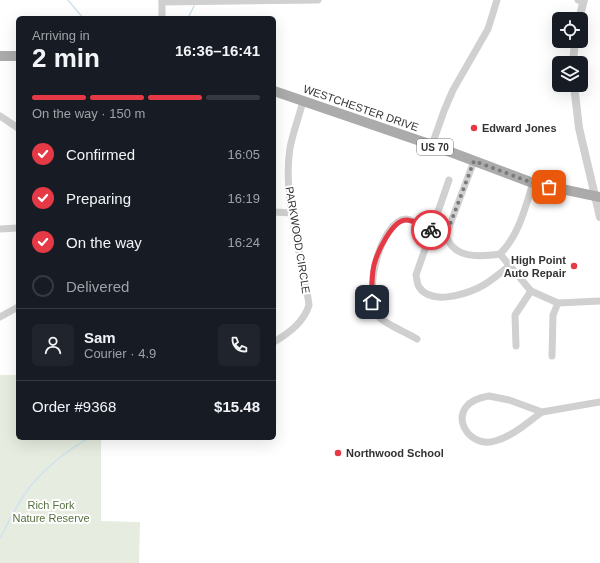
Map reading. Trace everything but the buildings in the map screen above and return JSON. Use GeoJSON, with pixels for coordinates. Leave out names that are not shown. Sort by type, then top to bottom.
{"type":"FeatureCollection","features":[{"type":"Feature","properties":{"kind":"main road"},"geometry":{"type":"LineString","coordinates":[[0,56],[16,56]]}},
{"type":"Feature","properties":{"kind":"main road","name":"WESTCHESTER DRIVE"},"geometry":{"type":"LineString","coordinates":[[276,92],[432,145],[533,183],[598,197]]}},
{"type":"Feature","properties":{"kind":"street"},"geometry":{"type":"LineString","coordinates":[[162,16],[162,1],[318,0]]}},
{"type":"Feature","properties":{"kind":"street"},"geometry":{"type":"LineString","coordinates":[[432,145],[453,90],[483,42],[497,0]]}},
{"type":"Feature","properties":{"kind":"street"},"geometry":{"type":"LineString","coordinates":[[580,12],[582,1]]}},
{"type":"Feature","properties":{"kind":"street"},"geometry":{"type":"LineString","coordinates":[[575,92],[579,128],[598,197],[600,217]]}},
{"type":"Feature","properties":{"kind":"street","name":"PARKWOOD CIRCLE"},"geometry":{"type":"LineString","coordinates":[[276,341],[291,330],[306,314],[309,305],[292,213],[289,186],[290,148],[303,101]]}},
{"type":"Feature","properties":{"kind":"street"},"geometry":{"type":"LineString","coordinates":[[0,116],[16,127]]}},
{"type":"Feature","properties":{"kind":"street"},"geometry":{"type":"LineString","coordinates":[[474,161],[446,235],[448,242],[455,249],[464,254],[478,257],[500,254],[510,245],[515,235],[533,183]]}},
{"type":"Feature","properties":{"kind":"street"},"geometry":{"type":"LineString","coordinates":[[449,180],[416,275],[418,286],[429,295],[445,297],[467,292],[488,283],[509,266]]}},
{"type":"Feature","properties":{"kind":"street"},"geometry":{"type":"LineString","coordinates":[[276,212],[292,213]]}},
{"type":"Feature","properties":{"kind":"street"},"geometry":{"type":"LineString","coordinates":[[417,339],[380,317],[372,302],[374,264],[388,233],[399,221],[408,219],[446,235]]}},
{"type":"Feature","properties":{"kind":"street"},"geometry":{"type":"LineString","coordinates":[[0,229],[16,228]]}},
{"type":"Feature","properties":{"kind":"street"},"geometry":{"type":"LineString","coordinates":[[500,254],[531,291],[558,303],[600,301]]}},
{"type":"Feature","properties":{"kind":"street"},"geometry":{"type":"LineString","coordinates":[[516,346],[515,315],[531,291]]}},
{"type":"Feature","properties":{"kind":"street"},"geometry":{"type":"LineString","coordinates":[[552,356],[553,315],[558,303]]}},
{"type":"Feature","properties":{"kind":"street"},"geometry":{"type":"LineString","coordinates":[[0,317],[16,308]]}},
{"type":"Feature","properties":{"kind":"street"},"geometry":{"type":"LineString","coordinates":[[542,412],[509,400],[489,396],[476,398],[466,405],[462,416],[464,427],[469,435],[477,441],[494,442],[512,434],[542,412],[600,402]]}},
{"type":"Feature","properties":{"kind":"green space","name":"Rich Fork Nature Reserve"},"geometry":{"type":"Polygon","coordinates":[[[0,375],[16,375],[16,440],[101,440],[101,521],[140,522],[139,563],[0,563],[0,375]]]}},
{"type":"Feature","properties":{"kind":"waterway"},"geometry":{"type":"LineString","coordinates":[[68,0],[81,16]]}},
{"type":"Feature","properties":{"kind":"waterway"},"geometry":{"type":"LineString","coordinates":[[189,16],[194,6]]}},
{"type":"Feature","properties":{"kind":"waterway"},"geometry":{"type":"LineString","coordinates":[[0,538],[30,486],[45,470],[71,449],[86,440]]}},
{"type":"Feature","properties":{"kind":"way so far"},"geometry":{"type":"LineString","coordinates":[[431,230],[446,235],[474,161],[533,183],[549,187]]}},
{"type":"Feature","properties":{"kind":"place","name":"Edward Jones"},"geometry":{"type":"Point","coordinates":[474,128]}},
{"type":"Feature","properties":{"kind":"place","name":"High Point Auto Repair"},"geometry":{"type":"Point","coordinates":[574,266]}},
{"type":"Feature","properties":{"kind":"place","name":"Northwood School"},"geometry":{"type":"Point","coordinates":[338,453]}},
{"type":"Feature","properties":{"kind":"route"},"geometry":{"type":"LineString","coordinates":[[372,302],[374,264],[388,233],[399,221],[408,219],[431,230]]}}]}
